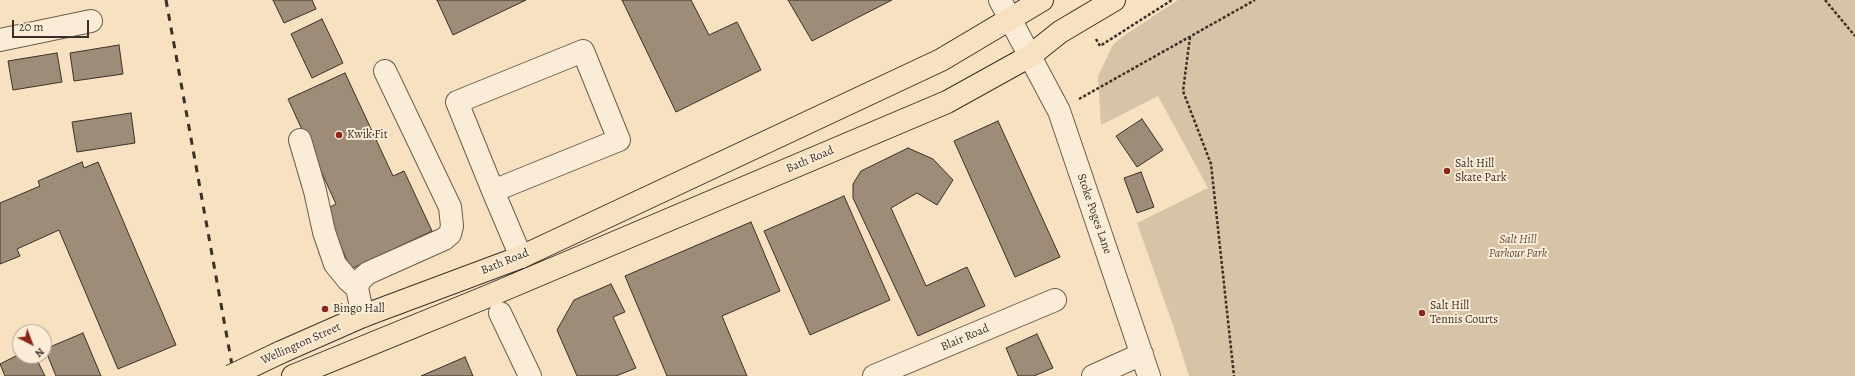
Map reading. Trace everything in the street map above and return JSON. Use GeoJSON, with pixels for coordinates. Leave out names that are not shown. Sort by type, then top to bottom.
{"type":"FeatureCollection","features":[{"type":"Feature","properties":{"kind":"main road","name":"Bath Road"},"geometry":{"type":"LineString","coordinates":[[462,279],[521,257],[941,60],[1011,20],[1042,0]]}},
{"type":"Feature","properties":{"kind":"main road","name":"Bath Road"},"geometry":{"type":"LineString","coordinates":[[496,304],[947,102],[1030,56],[1060,32],[1114,0]]}},
{"type":"Feature","properties":{"kind":"main road","name":"Wellington Street"},"geometry":{"type":"LineString","coordinates":[[231,376],[363,316],[462,279]]}},
{"type":"Feature","properties":{"kind":"main road"},"geometry":{"type":"LineString","coordinates":[[293,376],[496,304]]}},
{"type":"Feature","properties":{"kind":"street","name":"Stoke Poges Lane"},"geometry":{"type":"LineString","coordinates":[[1000,0],[1058,111],[1150,376]]}},
{"type":"Feature","properties":{"kind":"street"},"geometry":{"type":"LineString","coordinates":[[0,40],[91,21]]}},
{"type":"Feature","properties":{"kind":"street"},"geometry":{"type":"LineString","coordinates":[[493,191],[619,140],[583,51],[457,102],[493,191],[521,257]]}},
{"type":"Feature","properties":{"kind":"street"},"geometry":{"type":"LineString","coordinates":[[363,316],[357,288],[360,280],[368,273],[444,239],[450,234],[452,226],[450,208],[385,71]]}},
{"type":"Feature","properties":{"kind":"street"},"geometry":{"type":"LineString","coordinates":[[300,140],[315,191],[324,232],[335,264],[348,280],[357,288]]}},
{"type":"Feature","properties":{"kind":"street","name":"Blair Road"},"geometry":{"type":"LineString","coordinates":[[874,376],[1055,300]]}},
{"type":"Feature","properties":{"kind":"street"},"geometry":{"type":"LineString","coordinates":[[496,304],[530,376]]}},
{"type":"Feature","properties":{"kind":"street"},"geometry":{"type":"LineString","coordinates":[[1093,376],[1142,354]]}},
{"type":"Feature","properties":{"kind":"path"},"geometry":{"type":"LineString","coordinates":[[1100,46],[1172,0]]}},
{"type":"Feature","properties":{"kind":"path"},"geometry":{"type":"LineString","coordinates":[[1058,111],[1255,0]]}},
{"type":"Feature","properties":{"kind":"path"},"geometry":{"type":"LineString","coordinates":[[1825,0],[1855,36]]}},
{"type":"Feature","properties":{"kind":"path"},"geometry":{"type":"LineString","coordinates":[[1190,36],[1183,91],[1211,164],[1234,376]]}},
{"type":"Feature","properties":{"kind":"green space","name":"Salt Hill Parkour Park"},"geometry":{"type":"Polygon","coordinates":[[[1178,0],[1855,0],[1855,376],[1189,376],[1174,328],[1137,223],[1208,188],[1158,96],[1101,125],[1098,76],[1113,45],[1122,37],[1178,0]]]}},
{"type":"Feature","properties":{"kind":"building"},"geometry":{"type":"Polygon","coordinates":[[[273,0],[312,0],[316,9],[284,23],[273,0]]]}},
{"type":"Feature","properties":{"kind":"building"},"geometry":{"type":"Polygon","coordinates":[[[437,0],[526,0],[453,35],[437,0]]]}},
{"type":"Feature","properties":{"kind":"building"},"geometry":{"type":"Polygon","coordinates":[[[622,0],[691,0],[709,35],[737,22],[761,70],[676,112],[622,0]]]}},
{"type":"Feature","properties":{"kind":"building"},"geometry":{"type":"Polygon","coordinates":[[[788,0],[892,0],[812,41],[788,0]]]}},
{"type":"Feature","properties":{"kind":"building"},"geometry":{"type":"Polygon","coordinates":[[[322,19],[343,63],[312,78],[291,34],[322,19]]]}},
{"type":"Feature","properties":{"kind":"building"},"geometry":{"type":"Polygon","coordinates":[[[119,45],[123,74],[74,81],[70,53],[119,45]]]}},
{"type":"Feature","properties":{"kind":"building"},"geometry":{"type":"Polygon","coordinates":[[[57,53],[62,82],[13,90],[8,61],[57,53]]]}},
{"type":"Feature","properties":{"kind":"building","name":"Kwik Fit"},"geometry":{"type":"Polygon","coordinates":[[[345,73],[393,176],[404,171],[432,231],[351,269],[324,210],[336,204],[288,99],[345,73]]]}},
{"type":"Feature","properties":{"kind":"building"},"geometry":{"type":"Polygon","coordinates":[[[131,113],[135,143],[77,152],[72,122],[131,113]]]}},
{"type":"Feature","properties":{"kind":"building"},"geometry":{"type":"Polygon","coordinates":[[[1142,119],[1163,150],[1137,167],[1116,136],[1142,119]]]}},
{"type":"Feature","properties":{"kind":"building"},"geometry":{"type":"Polygon","coordinates":[[[998,121],[1060,257],[1015,277],[954,141],[998,121]]]}},
{"type":"Feature","properties":{"kind":"building"},"geometry":{"type":"Polygon","coordinates":[[[908,148],[933,159],[953,180],[937,205],[917,193],[891,208],[926,286],[967,267],[985,306],[918,336],[853,198],[853,184],[861,171],[908,148]]]}},
{"type":"Feature","properties":{"kind":"building"},"geometry":{"type":"Polygon","coordinates":[[[82,162],[84,168],[98,162],[176,345],[118,369],[59,230],[17,249],[20,256],[0,264],[0,203],[40,186],[38,181],[82,162]]]}},
{"type":"Feature","properties":{"kind":"building"},"geometry":{"type":"Polygon","coordinates":[[[1141,172],[1154,207],[1137,213],[1124,178],[1141,172]]]}},
{"type":"Feature","properties":{"kind":"building"},"geometry":{"type":"Polygon","coordinates":[[[844,196],[890,300],[810,335],[764,231],[844,196]]]}},
{"type":"Feature","properties":{"kind":"building"},"geometry":{"type":"Polygon","coordinates":[[[751,222],[780,291],[722,316],[747,376],[667,376],[625,276],[751,222]]]}},
{"type":"Feature","properties":{"kind":"building"},"geometry":{"type":"Polygon","coordinates":[[[611,284],[625,312],[613,317],[636,368],[616,376],[577,376],[557,330],[574,300],[611,284]]]}},
{"type":"Feature","properties":{"kind":"building"},"geometry":{"type":"Polygon","coordinates":[[[83,333],[101,376],[56,376],[51,364],[52,346],[83,333]]]}},
{"type":"Feature","properties":{"kind":"building"},"geometry":{"type":"Polygon","coordinates":[[[1037,334],[1053,368],[1034,376],[1018,376],[1006,348],[1037,334]]]}},
{"type":"Feature","properties":{"kind":"building"},"geometry":{"type":"Polygon","coordinates":[[[465,357],[473,376],[421,376],[465,357]]]}},
{"type":"Feature","properties":{"kind":"building"},"geometry":{"type":"Polygon","coordinates":[[[12,358],[12,364],[39,364],[45,376],[5,376],[0,364],[12,358]]]}},
{"type":"Feature","properties":{"kind":"railway"},"geometry":{"type":"LineString","coordinates":[[166,0],[234,376]]}},
{"type":"Feature","properties":{"kind":"place","name":"Kwik Fit"},"geometry":{"type":"Point","coordinates":[339,135]}},
{"type":"Feature","properties":{"kind":"place","name":"Salt Hill Skate Park"},"geometry":{"type":"Point","coordinates":[1447,171]}},
{"type":"Feature","properties":{"kind":"place","name":"Bingo Hall"},"geometry":{"type":"Point","coordinates":[325,309]}},
{"type":"Feature","properties":{"kind":"place","name":"Salt Hill Tennis Courts"},"geometry":{"type":"Point","coordinates":[1422,313]}}]}
